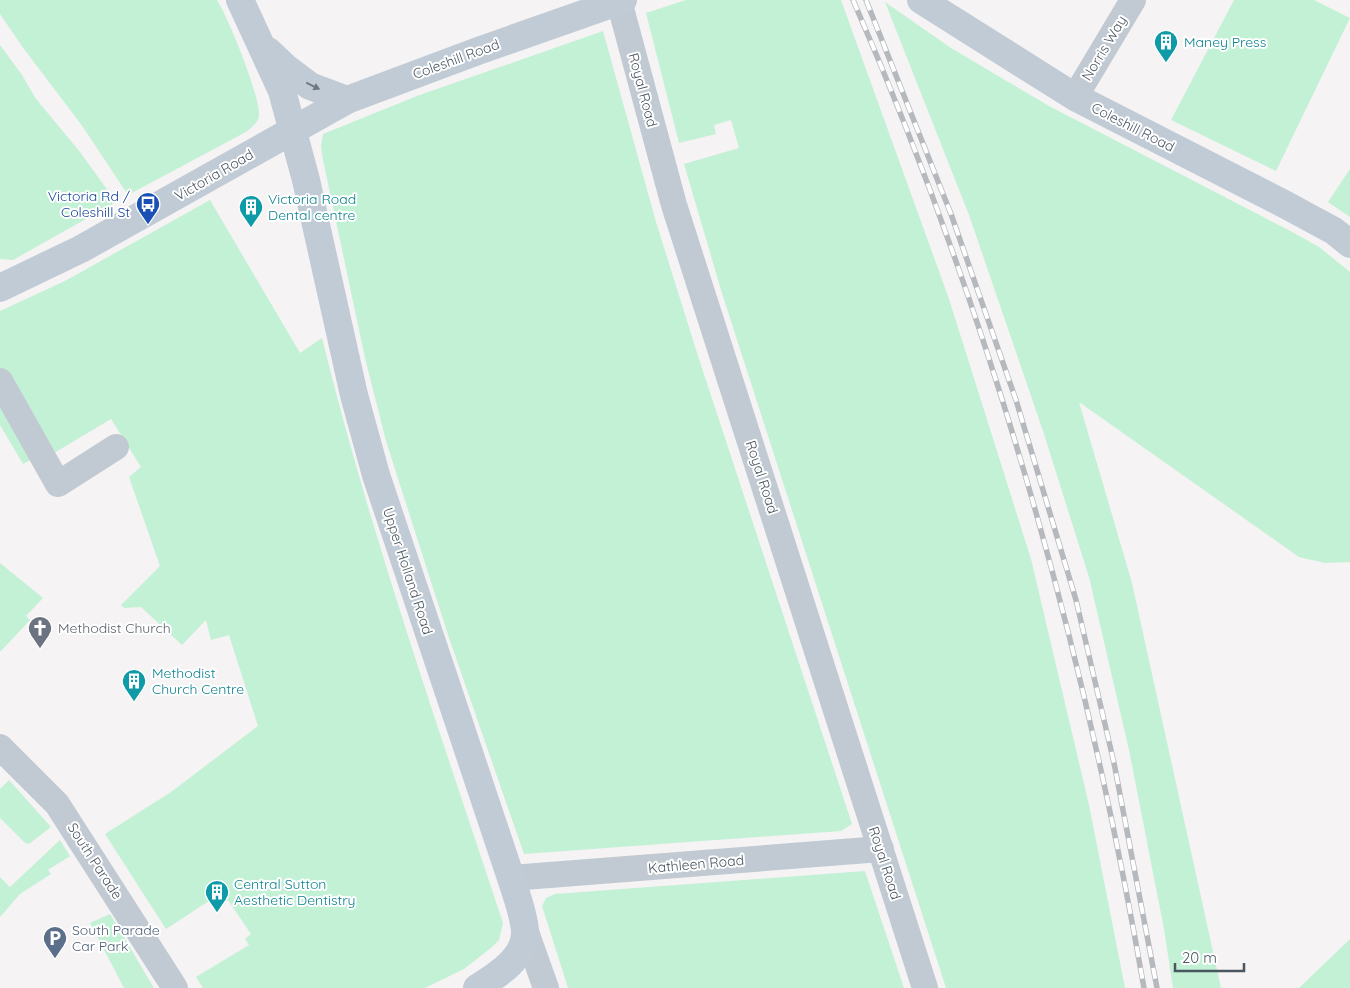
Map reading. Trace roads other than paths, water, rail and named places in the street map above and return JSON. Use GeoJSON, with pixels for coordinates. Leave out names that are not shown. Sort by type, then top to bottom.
{"type":"FeatureCollection","features":[{"type":"Feature","properties":{"kind":"street","name":"Upper Holland Road"},"geometry":{"type":"LineString","coordinates":[[240,0],[282,91],[306,180],[354,395],[376,475],[512,881],[526,932]]}},
{"type":"Feature","properties":{"kind":"street","name":"Coleshill Road"},"geometry":{"type":"LineString","coordinates":[[922,0],[1075,97],[1286,205],[1334,231],[1350,244]]}},
{"type":"Feature","properties":{"kind":"street","name":"Norris Way"},"geometry":{"type":"LineString","coordinates":[[1075,97],[1133,0]]}},
{"type":"Feature","properties":{"kind":"street","name":"Coleshill Road"},"geometry":{"type":"LineString","coordinates":[[293,129],[348,100],[478,50],[621,1]]}},
{"type":"Feature","properties":{"kind":"street","name":"Royal Road"},"geometry":{"type":"LineString","coordinates":[[621,1],[674,205],[925,988]]}},
{"type":"Feature","properties":{"kind":"street"},"geometry":{"type":"LineString","coordinates":[[262,45],[286,68],[310,86],[348,100]]}},
{"type":"Feature","properties":{"kind":"street","name":"Victoria Road"},"geometry":{"type":"LineString","coordinates":[[0,288],[28,276],[135,219],[293,129]]}},
{"type":"Feature","properties":{"kind":"street","name":"Victoria Road"},"geometry":{"type":"LineString","coordinates":[[0,276],[28,276]]}},
{"type":"Feature","properties":{"kind":"street"},"geometry":{"type":"LineString","coordinates":[[0,381],[58,484],[116,447]]}},
{"type":"Feature","properties":{"kind":"street","name":"South Parade"},"geometry":{"type":"LineString","coordinates":[[0,747],[58,804],[175,988]]}},
{"type":"Feature","properties":{"kind":"street","name":"Kathleen Road"},"geometry":{"type":"LineString","coordinates":[[512,881],[524,877],[881,849]]}},
{"type":"Feature","properties":{"kind":"street"},"geometry":{"type":"LineString","coordinates":[[476,988],[513,960],[522,950],[526,932]]}},
{"type":"Feature","properties":{"kind":"street"},"geometry":{"type":"LineString","coordinates":[[526,932],[546,988]]}},
{"type":"Feature","properties":{"kind":"railway"},"geometry":{"type":"LineString","coordinates":[[853,0],[903,119],[948,240],[990,362],[1028,485],[1093,735],[1120,861],[1144,988]]}},
{"type":"Feature","properties":{"kind":"railway"},"geometry":{"type":"LineString","coordinates":[[866,0],[951,214],[1016,400],[1076,600],[1114,763],[1157,988]]}},
{"type":"Feature","properties":{"kind":"place","name":"Maney Press"},"geometry":{"type":"Point","coordinates":[1166,63]}},
{"type":"Feature","properties":{"kind":"place","name":"Victoria Rd / Coleshill St"},"geometry":{"type":"Point","coordinates":[148,225]}},
{"type":"Feature","properties":{"kind":"place","name":"Victoria Road Dental centre"},"geometry":{"type":"Point","coordinates":[251,228]}},
{"type":"Feature","properties":{"kind":"place","name":"Methodist Church"},"geometry":{"type":"Point","coordinates":[40,649]}},
{"type":"Feature","properties":{"kind":"place","name":"Methodist Church Centre"},"geometry":{"type":"Point","coordinates":[134,702]}},
{"type":"Feature","properties":{"kind":"place","name":"Central Sutton Aesthetic Dentistry"},"geometry":{"type":"Point","coordinates":[217,913]}},
{"type":"Feature","properties":{"kind":"place","name":"South Parade Car Park"},"geometry":{"type":"Point","coordinates":[55,959]}}]}
